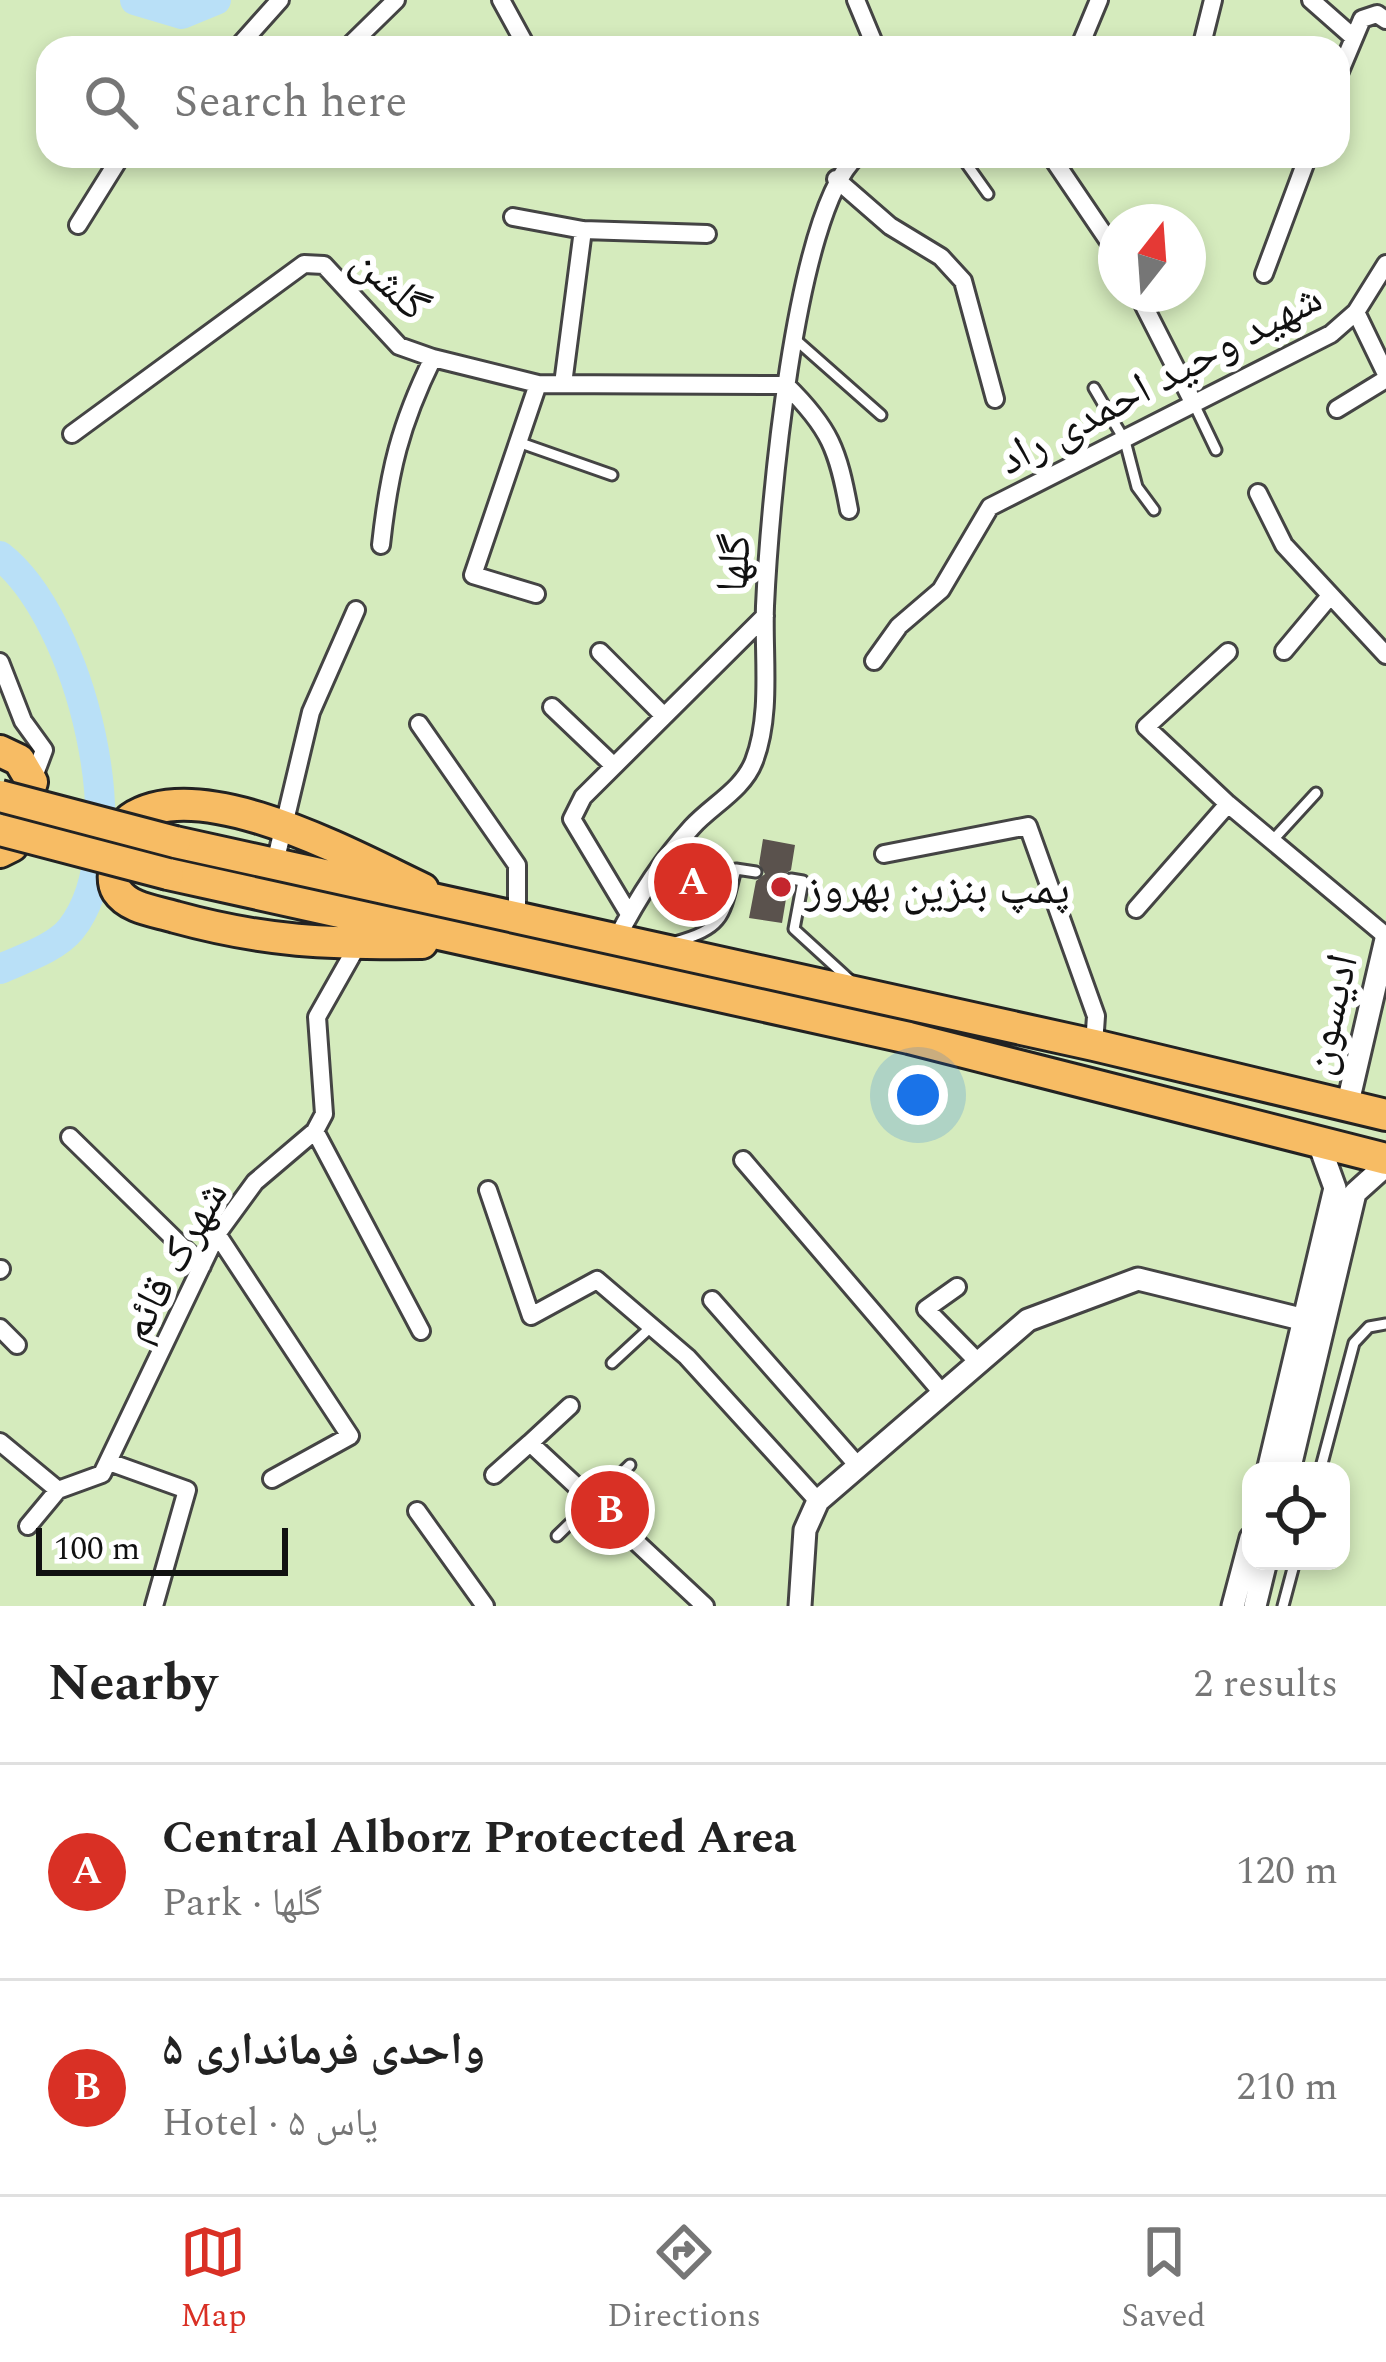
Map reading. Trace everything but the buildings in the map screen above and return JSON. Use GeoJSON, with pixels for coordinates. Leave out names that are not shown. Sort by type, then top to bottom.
{"type":"FeatureCollection","features":[{"type":"Feature","properties":{"kind":"highway"},"geometry":{"type":"LineString","coordinates":[[0,751],[19,760],[32,782],[12,846],[0,852]]}},
{"type":"Feature","properties":{"kind":"highway"},"geometry":{"type":"LineString","coordinates":[[0,796],[274,868],[517,921],[623,927],[654,948],[1386,1115]]}},
{"type":"Feature","properties":{"kind":"highway"},"geometry":{"type":"LineString","coordinates":[[472,911],[285,827],[201,806],[165,805],[144,810],[130,820],[113,881],[135,906],[253,938],[366,932],[470,943],[932,1043],[1386,1162]]}},
{"type":"Feature","properties":{"kind":"highway"},"geometry":{"type":"LineString","coordinates":[[0,830],[366,932]]}},
{"type":"Feature","properties":{"kind":"street"},"geometry":{"type":"LineString","coordinates":[[248,36],[280,0]]}},
{"type":"Feature","properties":{"kind":"street"},"geometry":{"type":"LineString","coordinates":[[359,36],[396,0]]}},
{"type":"Feature","properties":{"kind":"street"},"geometry":{"type":"LineString","coordinates":[[501,0],[515,36]]}},
{"type":"Feature","properties":{"kind":"street"},"geometry":{"type":"LineString","coordinates":[[856,0],[871,36]]}},
{"type":"Feature","properties":{"kind":"street"},"geometry":{"type":"LineString","coordinates":[[1083,36],[1099,0]]}},
{"type":"Feature","properties":{"kind":"street"},"geometry":{"type":"LineString","coordinates":[[1204,36],[1214,0]]}},
{"type":"Feature","properties":{"kind":"street"},"geometry":{"type":"LineString","coordinates":[[1311,0],[1353,37]]}},
{"type":"Feature","properties":{"kind":"street"},"geometry":{"type":"LineString","coordinates":[[1350,45],[1362,19],[1377,14],[1386,20]]}},
{"type":"Feature","properties":{"kind":"street"},"geometry":{"type":"LineString","coordinates":[[78,225],[114,168]]}},
{"type":"Feature","properties":{"kind":"street","name":"گلها"},"geometry":{"type":"LineString","coordinates":[[623,927],[665,857],[732,792],[754,763],[764,705],[764,616],[792,336],[836,178],[845,168]]}},
{"type":"Feature","properties":{"kind":"street"},"geometry":{"type":"LineString","coordinates":[[1059,168],[1098,225]]}},
{"type":"Feature","properties":{"kind":"street"},"geometry":{"type":"LineString","coordinates":[[1264,274],[1304,168]]}},
{"type":"Feature","properties":{"kind":"street"},"geometry":{"type":"LineString","coordinates":[[836,178],[890,226],[940,256],[963,281],[995,399]]}},
{"type":"Feature","properties":{"kind":"street"},"geometry":{"type":"LineString","coordinates":[[514,217],[583,230],[707,235]]}},
{"type":"Feature","properties":{"kind":"street"},"geometry":{"type":"LineString","coordinates":[[562,383],[583,230]]}},
{"type":"Feature","properties":{"kind":"street","name":"گلشن"},"geometry":{"type":"LineString","coordinates":[[72,434],[304,264],[324,265],[398,346],[433,358],[538,384],[786,385]]}},
{"type":"Feature","properties":{"kind":"street","name":"شهید وحید احمدی راد"},"geometry":{"type":"LineString","coordinates":[[874,662],[898,626],[941,590],[989,507],[1331,334],[1356,312],[1386,264]]}},
{"type":"Feature","properties":{"kind":"street"},"geometry":{"type":"LineString","coordinates":[[1147,312],[1194,404]]}},
{"type":"Feature","properties":{"kind":"street"},"geometry":{"type":"LineString","coordinates":[[1337,409],[1386,376],[1356,312]]}},
{"type":"Feature","properties":{"kind":"street"},"geometry":{"type":"LineString","coordinates":[[381,545],[389,467],[404,419],[433,358]]}},
{"type":"Feature","properties":{"kind":"street"},"geometry":{"type":"LineString","coordinates":[[536,594],[473,575],[538,384]]}},
{"type":"Feature","properties":{"kind":"street"},"geometry":{"type":"LineString","coordinates":[[786,385],[819,418],[839,452],[849,510]]}},
{"type":"Feature","properties":{"kind":"street"},"geometry":{"type":"LineString","coordinates":[[1258,493],[1285,545],[1386,656]]}},
{"type":"Feature","properties":{"kind":"street"},"geometry":{"type":"LineString","coordinates":[[1284,651],[1330,596]]}},
{"type":"Feature","properties":{"kind":"street"},"geometry":{"type":"LineString","coordinates":[[274,868],[311,712],[356,610]]}},
{"type":"Feature","properties":{"kind":"street"},"geometry":{"type":"LineString","coordinates":[[623,927],[572,819],[583,797],[764,616]]}},
{"type":"Feature","properties":{"kind":"street"},"geometry":{"type":"LineString","coordinates":[[600,652],[664,716]]}},
{"type":"Feature","properties":{"kind":"street"},"geometry":{"type":"LineString","coordinates":[[1228,652],[1146,727],[1228,804],[1386,938]]}},
{"type":"Feature","properties":{"kind":"street"},"geometry":{"type":"LineString","coordinates":[[0,662],[23,721],[44,750],[32,782]]}},
{"type":"Feature","properties":{"kind":"street"},"geometry":{"type":"LineString","coordinates":[[552,707],[614,766]]}},
{"type":"Feature","properties":{"kind":"street"},"geometry":{"type":"LineString","coordinates":[[0,751],[18,738],[23,721]]}},
{"type":"Feature","properties":{"kind":"street"},"geometry":{"type":"LineString","coordinates":[[419,724],[517,865],[517,921]]}},
{"type":"Feature","properties":{"kind":"street"},"geometry":{"type":"LineString","coordinates":[[1136,909],[1228,804]]}},
{"type":"Feature","properties":{"kind":"street"},"geometry":{"type":"LineString","coordinates":[[884,854],[1028,826],[1096,1016],[1094,1045]]}},
{"type":"Feature","properties":{"kind":"street"},"geometry":{"type":"LineString","coordinates":[[366,932],[317,1017],[323,1114],[315,1131],[421,1331]]}},
{"type":"Feature","properties":{"kind":"street","name":"ادیسون"},"geometry":{"type":"LineString","coordinates":[[1347,1107],[1386,938]]}},
{"type":"Feature","properties":{"kind":"street","name":"شهرک قائم"},"geometry":{"type":"LineString","coordinates":[[110,1462],[217,1234],[254,1182],[315,1131]]}},
{"type":"Feature","properties":{"kind":"street"},"geometry":{"type":"LineString","coordinates":[[70,1137],[202,1266]]}},
{"type":"Feature","properties":{"kind":"street"},"geometry":{"type":"LineString","coordinates":[[1290,1462],[1305,1320],[1335,1188],[1318,1141]]}},
{"type":"Feature","properties":{"kind":"street"},"geometry":{"type":"LineString","coordinates":[[743,1160],[944,1396]]}},
{"type":"Feature","properties":{"kind":"street"},"geometry":{"type":"LineString","coordinates":[[1272,1462],[1295,1406],[1355,1193],[1386,1162]]}},
{"type":"Feature","properties":{"kind":"street"},"geometry":{"type":"LineString","coordinates":[[488,1190],[531,1316],[597,1280],[687,1357],[818,1501]]}},
{"type":"Feature","properties":{"kind":"street"},"geometry":{"type":"LineString","coordinates":[[217,1234],[350,1436],[272,1479]]}},
{"type":"Feature","properties":{"kind":"street"},"geometry":{"type":"LineString","coordinates":[[800,1606],[805,1530],[818,1501],[1028,1320],[1138,1279],[1305,1320]]}},
{"type":"Feature","properties":{"kind":"street"},"geometry":{"type":"LineString","coordinates":[[957,1287],[926,1310],[978,1362]]}},
{"type":"Feature","properties":{"kind":"street"},"geometry":{"type":"LineString","coordinates":[[712,1300],[859,1467]]}},
{"type":"Feature","properties":{"kind":"street"},"geometry":{"type":"LineString","coordinates":[[0,1328],[17,1345]]}},
{"type":"Feature","properties":{"kind":"street"},"geometry":{"type":"LineString","coordinates":[[494,1475],[570,1406]]}},
{"type":"Feature","properties":{"kind":"street"},"geometry":{"type":"LineString","coordinates":[[0,1442],[58,1490]]}},
{"type":"Feature","properties":{"kind":"street"},"geometry":{"type":"LineString","coordinates":[[530,1443],[705,1606]]}},
{"type":"Feature","properties":{"kind":"street"},"geometry":{"type":"LineString","coordinates":[[28,1526],[58,1490],[102,1474],[110,1462],[187,1490],[154,1606]]}},
{"type":"Feature","properties":{"kind":"street"},"geometry":{"type":"LineString","coordinates":[[417,1511],[485,1606]]}},
{"type":"Feature","properties":{"kind":"street"},"geometry":{"type":"LineString","coordinates":[[1234,1606],[1243,1570]]}},
{"type":"Feature","properties":{"kind":"street"},"geometry":{"type":"LineString","coordinates":[[1255,1606],[1264,1570]]}},
{"type":"Feature","properties":{"kind":"lane"},"geometry":{"type":"LineString","coordinates":[[970,168],[988,194]]}},
{"type":"Feature","properties":{"kind":"lane"},"geometry":{"type":"LineString","coordinates":[[792,336],[881,415]]}},
{"type":"Feature","properties":{"kind":"lane"},"geometry":{"type":"LineString","coordinates":[[1094,388],[1125,441],[1137,487],[1154,510]]}},
{"type":"Feature","properties":{"kind":"lane"},"geometry":{"type":"LineString","coordinates":[[1194,404],[1216,450]]}},
{"type":"Feature","properties":{"kind":"lane"},"geometry":{"type":"LineString","coordinates":[[518,442],[612,475]]}},
{"type":"Feature","properties":{"kind":"lane"},"geometry":{"type":"LineString","coordinates":[[1272,842],[1316,793]]}},
{"type":"Feature","properties":{"kind":"lane"},"geometry":{"type":"LineString","coordinates":[[654,948],[706,934],[724,918],[736,869],[755,872]]}},
{"type":"Feature","properties":{"kind":"lane"},"geometry":{"type":"LineString","coordinates":[[791,879],[803,881],[794,929],[865,994]]}},
{"type":"Feature","properties":{"kind":"lane"},"geometry":{"type":"LineString","coordinates":[[1321,1462],[1354,1343],[1369,1327],[1386,1324]]}},
{"type":"Feature","properties":{"kind":"lane"},"geometry":{"type":"LineString","coordinates":[[612,1363],[652,1326]]}},
{"type":"Feature","properties":{"kind":"lane"},"geometry":{"type":"LineString","coordinates":[[557,1536],[630,1465]]}},
{"type":"Feature","properties":{"kind":"lane"},"geometry":{"type":"LineString","coordinates":[[1283,1606],[1293,1570]]}},
{"type":"Feature","properties":{"kind":"green space"},"geometry":{"type":"Polygon","coordinates":[[[0,0],[1386,0],[1386,1606],[0,1606],[0,0]]]}},
{"type":"Feature","properties":{"kind":"waterway"},"geometry":{"type":"LineString","coordinates":[[135,0],[182,14],[216,0]]}},
{"type":"Feature","properties":{"kind":"waterway"},"geometry":{"type":"LineString","coordinates":[[0,556],[29,586],[54,629],[91,734],[99,790],[99,844],[90,891],[71,929],[48,947],[0,969]]}},
{"type":"Feature","properties":{"kind":"place","name":"Central Alborz Protected Area"},"geometry":{"type":"Point","coordinates":[693,882]}},
{"type":"Feature","properties":{"kind":"place","name":"پمپ بنزین بهروز"},"geometry":{"type":"Point","coordinates":[781,887]}},
{"type":"Feature","properties":{"kind":"place","name":"۵ واحدی فرمانداری"},"geometry":{"type":"Point","coordinates":[610,1510]}}]}
